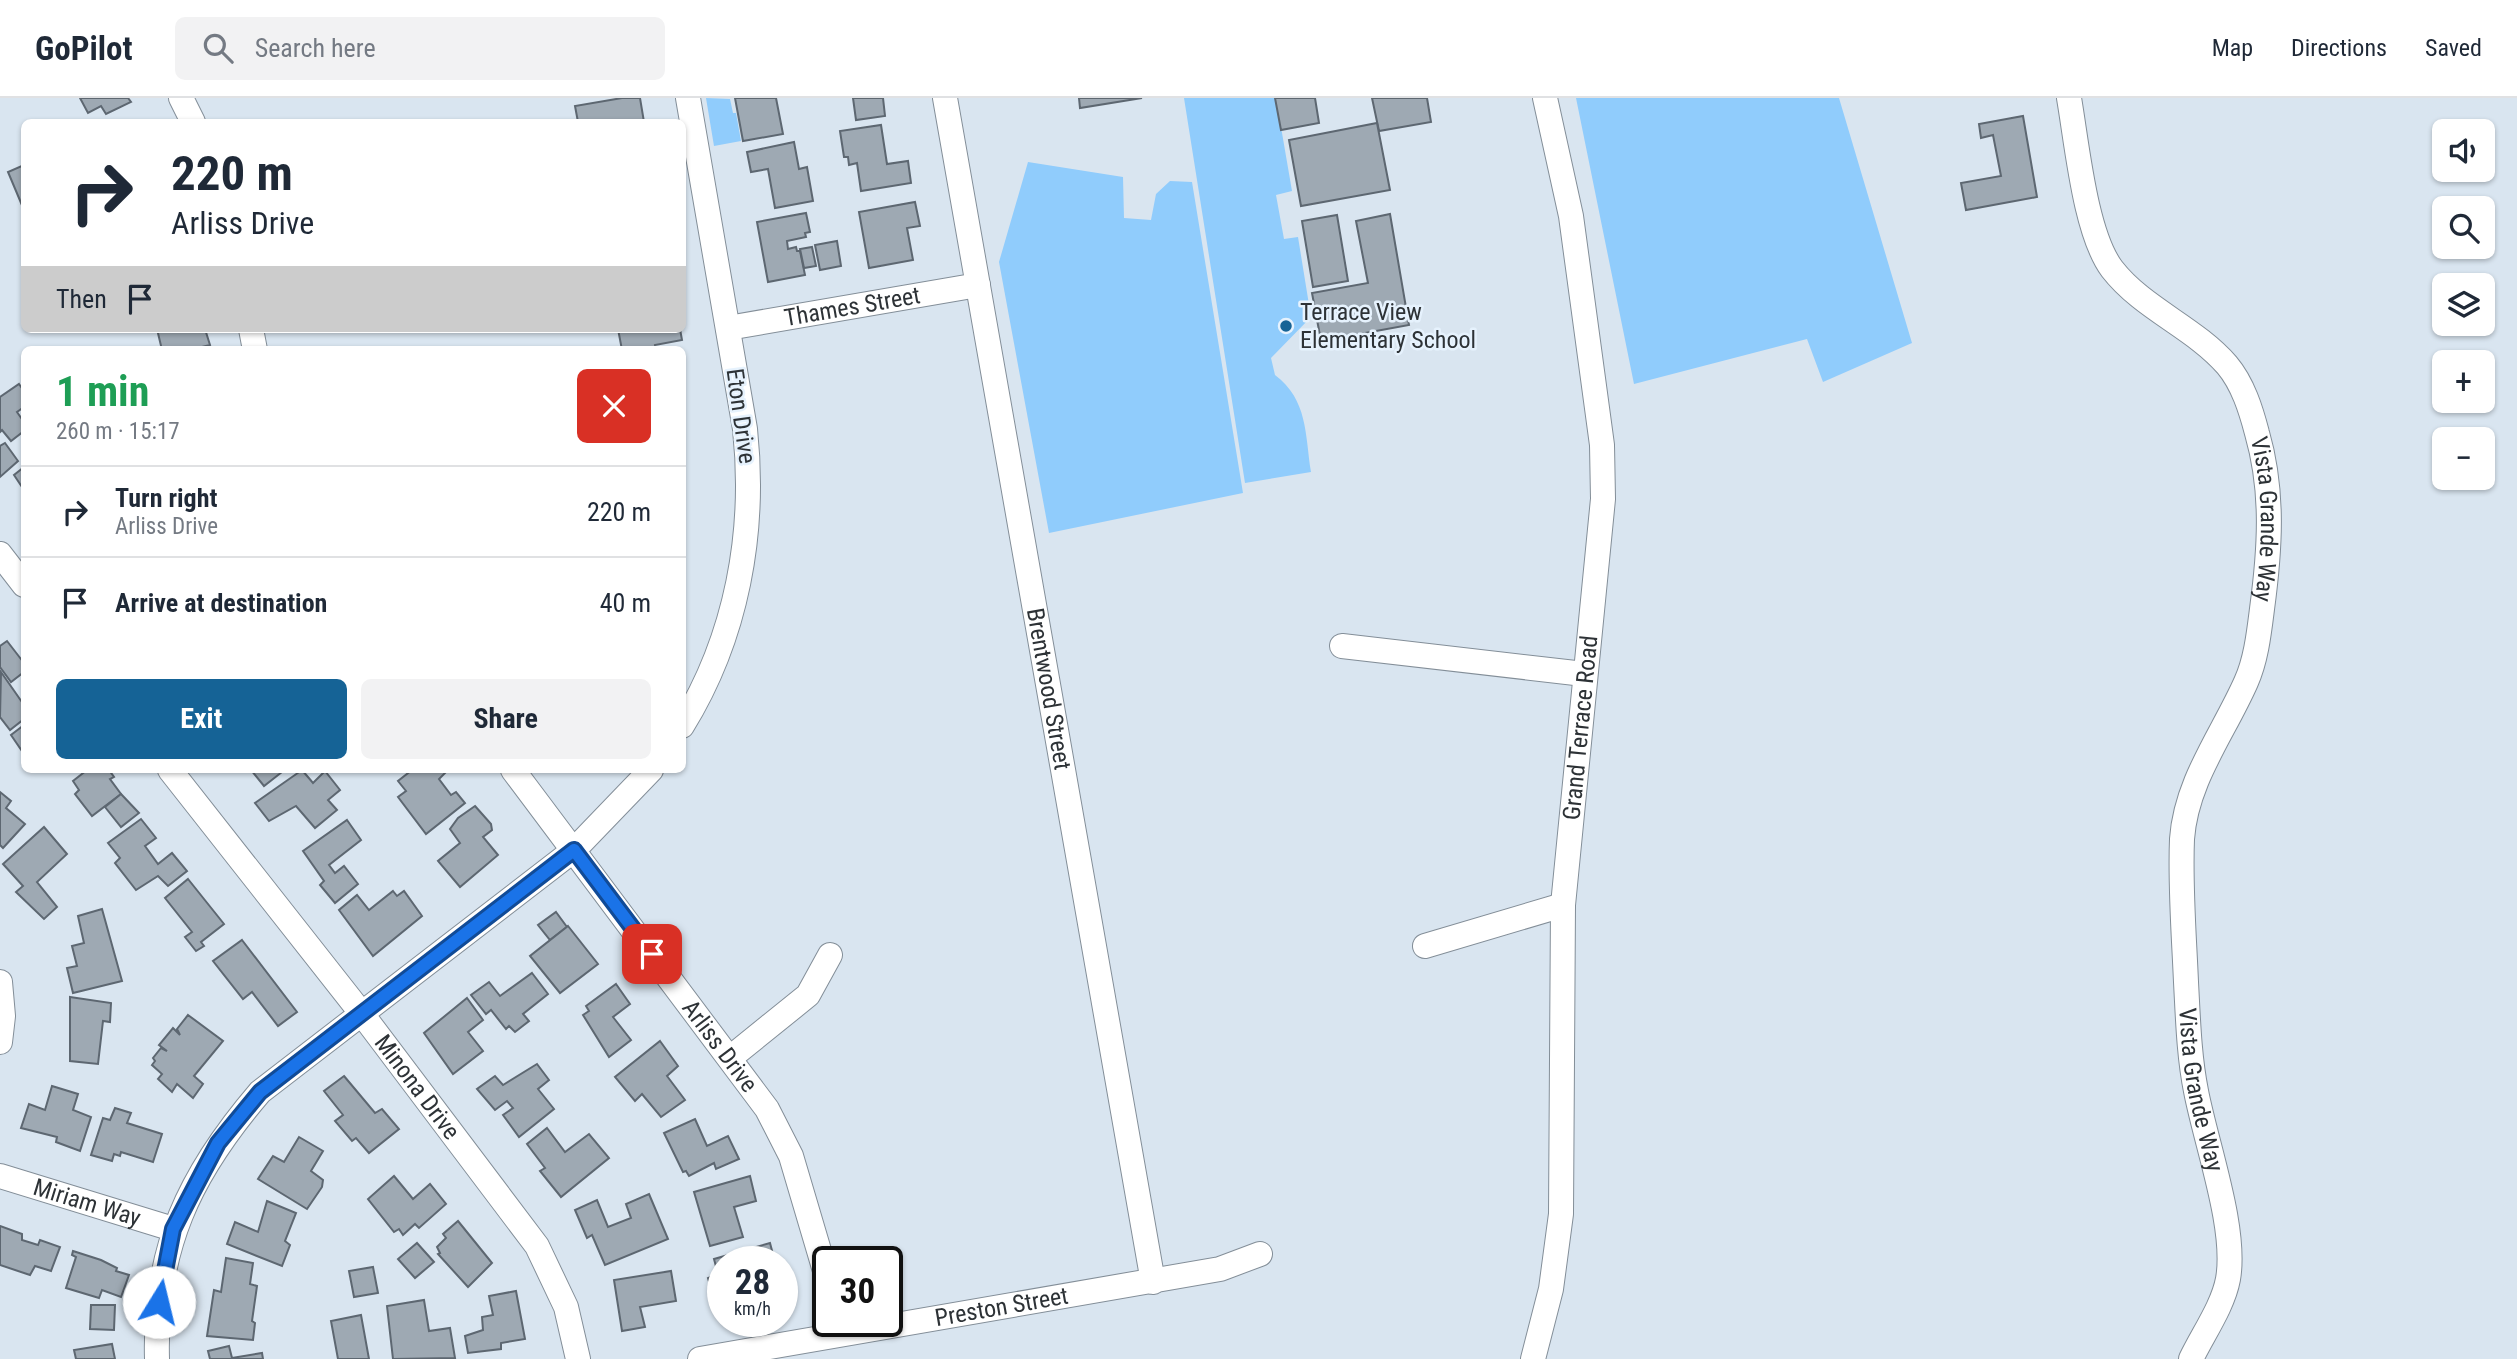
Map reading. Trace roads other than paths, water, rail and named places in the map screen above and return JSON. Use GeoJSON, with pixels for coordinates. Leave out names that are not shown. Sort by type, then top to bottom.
{"type":"FeatureCollection","features":[{"type":"Feature","properties":{"kind":"street"},"geometry":{"type":"LineString","coordinates":[[181,98],[192,119]]}},
{"type":"Feature","properties":{"kind":"street","name":"Eton Drive"},"geometry":{"type":"LineString","coordinates":[[686,718],[714,664],[733,612],[745,542],[748,456],[688,98]]}},
{"type":"Feature","properties":{"kind":"street","name":"Brentwood Street"},"geometry":{"type":"LineString","coordinates":[[945,98],[1153,1282]]}},
{"type":"Feature","properties":{"kind":"street","name":"Grand Terrace Road"},"geometry":{"type":"LineString","coordinates":[[1533,1359],[1551,1289],[1560,1214],[1563,905],[1603,499],[1602,445],[1571,216],[1545,98]]}},
{"type":"Feature","properties":{"kind":"street","name":"Vista Grande Way"},"geometry":{"type":"LineString","coordinates":[[2069,98],[2089,208],[2110,266],[2134,293],[2200,341],[2227,366],[2245,397],[2257,431],[2269,493],[2270,532],[2266,584],[2248,679],[2201,769],[2182,836],[2182,905],[2195,1088],[2228,1234],[2230,1260],[2228,1282],[2191,1359]]}},
{"type":"Feature","properties":{"kind":"street","name":"Thames Street"},"geometry":{"type":"LineString","coordinates":[[728,328],[978,285]]}},
{"type":"Feature","properties":{"kind":"street"},"geometry":{"type":"LineString","coordinates":[[0,554],[21,581]]}},
{"type":"Feature","properties":{"kind":"street"},"geometry":{"type":"LineString","coordinates":[[1342,646],[1584,674]]}},
{"type":"Feature","properties":{"kind":"street","name":"Minona Drive"},"geometry":{"type":"LineString","coordinates":[[172,773],[362,1014],[545,1259],[566,1307],[578,1359]]}},
{"type":"Feature","properties":{"kind":"street","name":"Arliss Drive"},"geometry":{"type":"LineString","coordinates":[[515,773],[767,1109],[791,1156],[818,1246]]}},
{"type":"Feature","properties":{"kind":"street"},"geometry":{"type":"LineString","coordinates":[[157,1359],[156,1323],[173,1229],[218,1143],[260,1092],[574,850],[648,773]]}},
{"type":"Feature","properties":{"kind":"street"},"geometry":{"type":"LineString","coordinates":[[1425,946],[1563,905]]}},
{"type":"Feature","properties":{"kind":"street"},"geometry":{"type":"LineString","coordinates":[[730,1058],[808,995],[830,955]]}},
{"type":"Feature","properties":{"kind":"street"},"geometry":{"type":"LineString","coordinates":[[0,982],[3,1016],[0,1042]]}},
{"type":"Feature","properties":{"kind":"street","name":"Miriam Way"},"geometry":{"type":"LineString","coordinates":[[0,1176],[173,1229]]}},
{"type":"Feature","properties":{"kind":"street","name":"Preston Street"},"geometry":{"type":"LineString","coordinates":[[700,1359],[838,1339],[1153,1282],[1220,1269],[1260,1254]]}},
{"type":"Feature","properties":{"kind":"place","name":"Terrace View Elementary School"},"geometry":{"type":"Point","coordinates":[1286,326]}}]}
